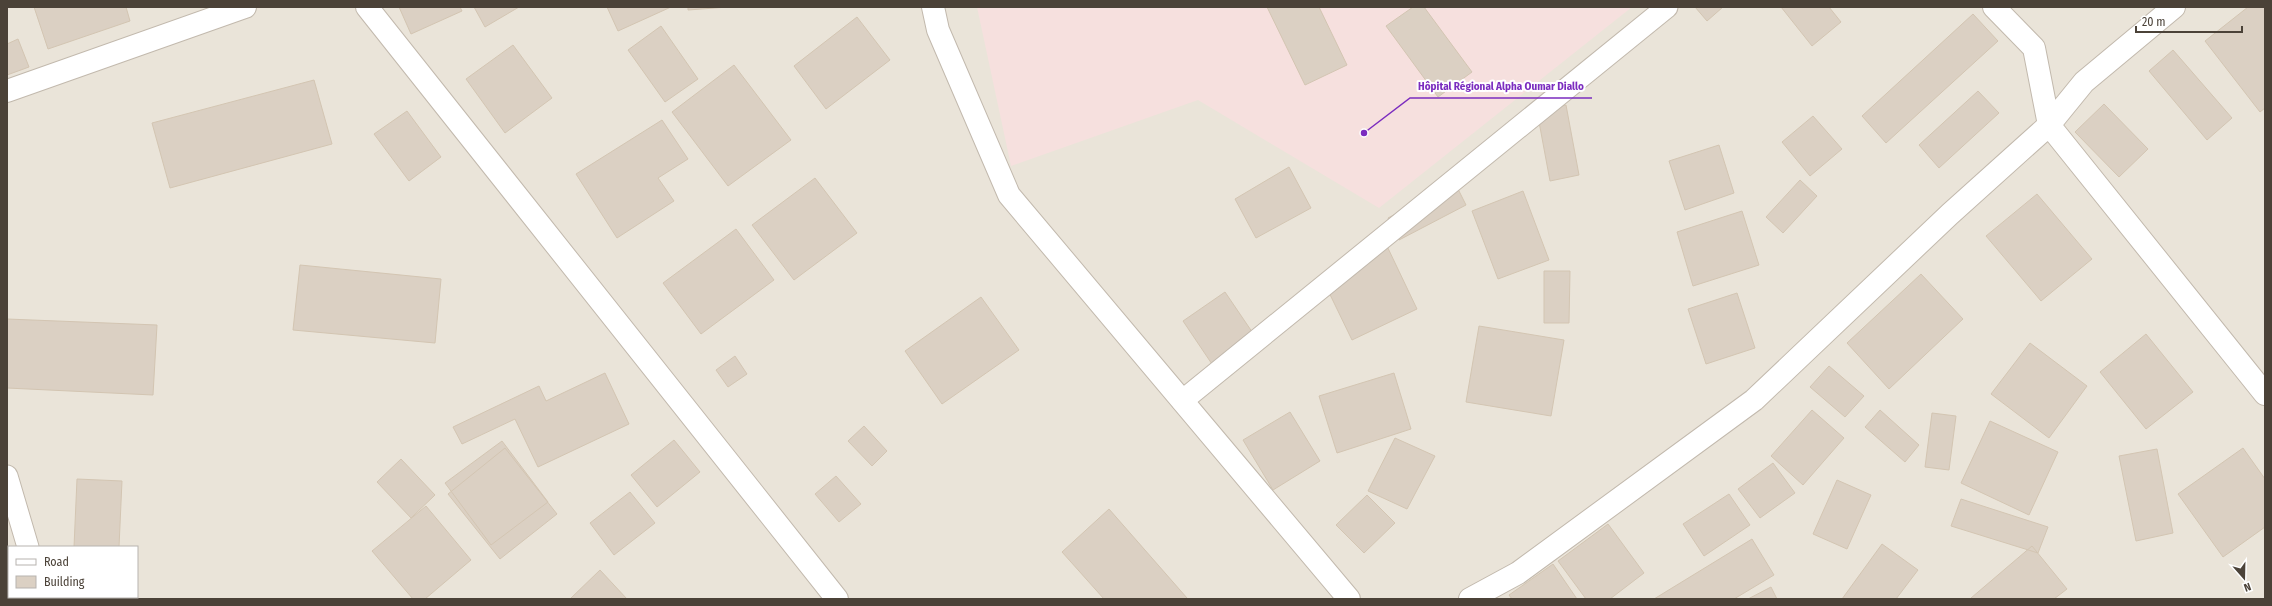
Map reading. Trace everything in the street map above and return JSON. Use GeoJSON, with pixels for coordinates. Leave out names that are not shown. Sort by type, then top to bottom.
{"type":"FeatureCollection","features":[{"type":"Feature","properties":{"kind":"street"},"geometry":{"type":"LineString","coordinates":[[7,91],[245,7]]}},
{"type":"Feature","properties":{"kind":"street"},"geometry":{"type":"LineString","coordinates":[[366,7],[837,599]]}},
{"type":"Feature","properties":{"kind":"street"},"geometry":{"type":"LineString","coordinates":[[933,7],[938,30],[1009,195],[1349,599]]}},
{"type":"Feature","properties":{"kind":"street"},"geometry":{"type":"LineString","coordinates":[[1994,7],[2034,48],[2049,126],[2265,394]]}},
{"type":"Feature","properties":{"kind":"street"},"geometry":{"type":"LineString","coordinates":[[1470,599],[1518,573],[1754,400],[1950,214],[2049,126],[2084,82],[2174,7]]}},
{"type":"Feature","properties":{"kind":"lane"},"geometry":{"type":"LineString","coordinates":[[1182,401],[1667,7]]}},
{"type":"Feature","properties":{"kind":"lane"},"geometry":{"type":"LineString","coordinates":[[7,476],[28,546]]}},
{"type":"Feature","properties":{"kind":"shaded area"},"geometry":{"type":"Polygon","coordinates":[[[7,7],[2265,7],[2265,599],[7,599],[7,7]]]}},
{"type":"Feature","properties":{"kind":"shaded area"},"geometry":{"type":"Polygon","coordinates":[[[977,7],[1632,7],[1379,208],[1198,100],[1011,166],[977,7]]]}},
{"type":"Feature","properties":{"kind":"building"},"geometry":{"type":"Polygon","coordinates":[[[34,7],[126,7],[130,21],[48,49],[34,7]]]}},
{"type":"Feature","properties":{"kind":"building"},"geometry":{"type":"Polygon","coordinates":[[[399,7],[460,7],[462,11],[411,34],[399,7]]]}},
{"type":"Feature","properties":{"kind":"building"},"geometry":{"type":"Polygon","coordinates":[[[474,7],[519,7],[485,27],[474,7]]]}},
{"type":"Feature","properties":{"kind":"building"},"geometry":{"type":"Polygon","coordinates":[[[607,7],[671,7],[618,31],[607,7]]]}},
{"type":"Feature","properties":{"kind":"building"},"geometry":{"type":"Polygon","coordinates":[[[688,7],[728,7],[688,10],[688,7]]]}},
{"type":"Feature","properties":{"kind":"building"},"geometry":{"type":"Polygon","coordinates":[[[1267,7],[1319,7],[1347,65],[1305,85],[1267,7]]]}},
{"type":"Feature","properties":{"kind":"building"},"geometry":{"type":"Polygon","coordinates":[[[1413,7],[1424,7],[1472,72],[1438,97],[1386,26],[1413,7]]]}},
{"type":"Feature","properties":{"kind":"building"},"geometry":{"type":"Polygon","coordinates":[[[1695,7],[1723,7],[1707,21],[1695,7]]]}},
{"type":"Feature","properties":{"kind":"building"},"geometry":{"type":"Polygon","coordinates":[[[1781,7],[1829,7],[1841,22],[1812,46],[1781,7]]]}},
{"type":"Feature","properties":{"kind":"building"},"geometry":{"type":"Polygon","coordinates":[[[2248,7],[2265,7],[2265,108],[2260,112],[2205,41],[2248,7]]]}},
{"type":"Feature","properties":{"kind":"building"},"geometry":{"type":"Polygon","coordinates":[[[1973,14],[1998,41],[1886,143],[1862,116],[1973,14]]]}},
{"type":"Feature","properties":{"kind":"building"},"geometry":{"type":"Polygon","coordinates":[[[857,17],[890,60],[826,109],[794,66],[857,17]]]}},
{"type":"Feature","properties":{"kind":"building"},"geometry":{"type":"Polygon","coordinates":[[[661,26],[698,79],[665,102],[628,50],[661,26]]]}},
{"type":"Feature","properties":{"kind":"building"},"geometry":{"type":"Polygon","coordinates":[[[18,39],[29,67],[7,75],[7,44],[18,39]]]}},
{"type":"Feature","properties":{"kind":"building"},"geometry":{"type":"Polygon","coordinates":[[[513,45],[552,98],[505,133],[466,79],[513,45]]]}},
{"type":"Feature","properties":{"kind":"building"},"geometry":{"type":"Polygon","coordinates":[[[2173,50],[2232,118],[2207,140],[2149,71],[2173,50]]]}},
{"type":"Feature","properties":{"kind":"building"},"geometry":{"type":"Polygon","coordinates":[[[734,65],[791,140],[728,186],[672,112],[734,65]]]}},
{"type":"Feature","properties":{"kind":"building"},"geometry":{"type":"Polygon","coordinates":[[[314,80],[332,144],[170,188],[152,123],[314,80]]]}},
{"type":"Feature","properties":{"kind":"building"},"geometry":{"type":"Polygon","coordinates":[[[1978,91],[1999,113],[1939,168],[1919,145],[1978,91]]]}},
{"type":"Feature","properties":{"kind":"building"},"geometry":{"type":"Polygon","coordinates":[[[2104,104],[2148,149],[2119,177],[2075,132],[2104,104]]]}},
{"type":"Feature","properties":{"kind":"building"},"geometry":{"type":"Polygon","coordinates":[[[1566,105],[1579,175],[1550,181],[1537,111],[1566,105]]]}},
{"type":"Feature","properties":{"kind":"building"},"geometry":{"type":"Polygon","coordinates":[[[407,111],[441,157],[409,181],[374,134],[407,111]]]}},
{"type":"Feature","properties":{"kind":"building"},"geometry":{"type":"Polygon","coordinates":[[[1813,116],[1842,149],[1810,176],[1782,142],[1813,116]]]}},
{"type":"Feature","properties":{"kind":"building"},"geometry":{"type":"Polygon","coordinates":[[[662,120],[688,159],[658,178],[674,201],[617,238],[576,174],[662,120]]]}},
{"type":"Feature","properties":{"kind":"building"},"geometry":{"type":"Polygon","coordinates":[[[1719,145],[1734,193],[1685,210],[1669,161],[1719,145]]]}},
{"type":"Feature","properties":{"kind":"building"},"geometry":{"type":"Polygon","coordinates":[[[1289,167],[1311,208],[1256,238],[1235,199],[1289,167]]]}},
{"type":"Feature","properties":{"kind":"building"},"geometry":{"type":"Polygon","coordinates":[[[815,178],[857,233],[794,280],[752,225],[815,178]]]}},
{"type":"Feature","properties":{"kind":"building"},"geometry":{"type":"Polygon","coordinates":[[[1800,180],[1817,196],[1783,233],[1766,217],[1800,180]]]}},
{"type":"Feature","properties":{"kind":"building"},"geometry":{"type":"Polygon","coordinates":[[[1455,183],[1466,205],[1399,240],[1388,218],[1455,183]]]}},
{"type":"Feature","properties":{"kind":"building"},"geometry":{"type":"Polygon","coordinates":[[[1523,191],[1549,260],[1498,279],[1472,211],[1523,191]]]}},
{"type":"Feature","properties":{"kind":"building"},"geometry":{"type":"Polygon","coordinates":[[[2037,194],[2092,259],[2041,301],[1986,236],[2037,194]]]}},
{"type":"Feature","properties":{"kind":"building"},"geometry":{"type":"Polygon","coordinates":[[[1742,211],[1759,265],[1693,286],[1677,232],[1742,211]]]}},
{"type":"Feature","properties":{"kind":"building"},"geometry":{"type":"Polygon","coordinates":[[[736,229],[774,280],[701,334],[663,283],[736,229]]]}},
{"type":"Feature","properties":{"kind":"building"},"geometry":{"type":"Polygon","coordinates":[[[1386,244],[1417,309],[1352,340],[1321,276],[1386,244]]]}},
{"type":"Feature","properties":{"kind":"building"},"geometry":{"type":"Polygon","coordinates":[[[300,265],[441,279],[435,343],[293,330],[300,265]]]}},
{"type":"Feature","properties":{"kind":"building"},"geometry":{"type":"Polygon","coordinates":[[[1544,271],[1570,271],[1569,323],[1544,323],[1544,271]]]}},
{"type":"Feature","properties":{"kind":"building"},"geometry":{"type":"Polygon","coordinates":[[[1921,274],[1963,319],[1889,389],[1847,343],[1921,274]]]}},
{"type":"Feature","properties":{"kind":"building"},"geometry":{"type":"Polygon","coordinates":[[[1225,292],[1261,345],[1218,373],[1183,321],[1225,292]]]}},
{"type":"Feature","properties":{"kind":"building"},"geometry":{"type":"Polygon","coordinates":[[[1737,293],[1755,348],[1706,364],[1688,309],[1737,293]]]}},
{"type":"Feature","properties":{"kind":"building"},"geometry":{"type":"Polygon","coordinates":[[[981,297],[1019,350],[942,404],[905,351],[981,297]]]}},
{"type":"Feature","properties":{"kind":"building"},"geometry":{"type":"Polygon","coordinates":[[[7,319],[157,325],[153,395],[7,388],[7,319]]]}},
{"type":"Feature","properties":{"kind":"building"},"geometry":{"type":"Polygon","coordinates":[[[1479,326],[1564,340],[1551,416],[1466,402],[1479,326]]]}},
{"type":"Feature","properties":{"kind":"building"},"geometry":{"type":"Polygon","coordinates":[[[2146,334],[2193,392],[2146,429],[2100,372],[2146,334]]]}},
{"type":"Feature","properties":{"kind":"building"},"geometry":{"type":"Polygon","coordinates":[[[2030,343],[2087,386],[2049,438],[1991,394],[2030,343]]]}},
{"type":"Feature","properties":{"kind":"building"},"geometry":{"type":"Polygon","coordinates":[[[735,356],[747,374],[728,387],[716,370],[735,356]]]}},
{"type":"Feature","properties":{"kind":"building"},"geometry":{"type":"Polygon","coordinates":[[[1829,366],[1864,396],[1845,417],[1810,387],[1829,366]]]}},
{"type":"Feature","properties":{"kind":"building"},"geometry":{"type":"Polygon","coordinates":[[[605,373],[629,424],[538,467],[515,419],[462,444],[453,427],[539,386],[546,401],[605,373]]]}},
{"type":"Feature","properties":{"kind":"building"},"geometry":{"type":"Polygon","coordinates":[[[1394,373],[1411,429],[1337,453],[1319,396],[1394,373]]]}},
{"type":"Feature","properties":{"kind":"building"},"geometry":{"type":"Polygon","coordinates":[[[1812,410],[1844,438],[1803,485],[1771,456],[1812,410]]]}},
{"type":"Feature","properties":{"kind":"building"},"geometry":{"type":"Polygon","coordinates":[[[1880,410],[1919,445],[1905,462],[1865,427],[1880,410]]]}},
{"type":"Feature","properties":{"kind":"building"},"geometry":{"type":"Polygon","coordinates":[[[1290,412],[1320,461],[1273,490],[1243,440],[1290,412]]]}},
{"type":"Feature","properties":{"kind":"building"},"geometry":{"type":"Polygon","coordinates":[[[1932,413],[1956,416],[1949,470],[1925,467],[1932,413]]]}},
{"type":"Feature","properties":{"kind":"building"},"geometry":{"type":"Polygon","coordinates":[[[1990,421],[2058,452],[2029,515],[1961,483],[1990,421]]]}},
{"type":"Feature","properties":{"kind":"building"},"geometry":{"type":"Polygon","coordinates":[[[864,426],[887,451],[872,466],[848,441],[864,426]]]}},
{"type":"Feature","properties":{"kind":"building"},"geometry":{"type":"Polygon","coordinates":[[[1395,438],[1435,456],[1407,509],[1368,491],[1395,438]]]}},
{"type":"Feature","properties":{"kind":"building"},"geometry":{"type":"Polygon","coordinates":[[[674,440],[700,472],[657,507],[631,475],[674,440]]]}},
{"type":"Feature","properties":{"kind":"building"},"geometry":{"type":"Polygon","coordinates":[[[502,441],[548,502],[491,545],[445,483],[502,441]]]}},
{"type":"Feature","properties":{"kind":"building"},"geometry":{"type":"Polygon","coordinates":[[[505,448],[557,514],[500,559],[448,494],[505,448]]]}},
{"type":"Feature","properties":{"kind":"building"},"geometry":{"type":"Polygon","coordinates":[[[2243,448],[2265,479],[2265,527],[2223,557],[2178,494],[2243,448]]]}},
{"type":"Feature","properties":{"kind":"building"},"geometry":{"type":"Polygon","coordinates":[[[2157,449],[2173,533],[2136,541],[2119,456],[2157,449]]]}},
{"type":"Feature","properties":{"kind":"building"},"geometry":{"type":"Polygon","coordinates":[[[401,459],[435,495],[411,518],[377,482],[401,459]]]}},
{"type":"Feature","properties":{"kind":"building"},"geometry":{"type":"Polygon","coordinates":[[[1773,463],[1795,493],[1760,518],[1738,489],[1773,463]]]}},
{"type":"Feature","properties":{"kind":"building"},"geometry":{"type":"Polygon","coordinates":[[[836,476],[861,504],[839,522],[815,494],[836,476]]]}},
{"type":"Feature","properties":{"kind":"building"},"geometry":{"type":"Polygon","coordinates":[[[77,479],[122,481],[119,546],[74,546],[77,479]]]}},
{"type":"Feature","properties":{"kind":"building"},"geometry":{"type":"Polygon","coordinates":[[[1837,480],[1871,495],[1847,549],[1813,534],[1837,480]]]}},
{"type":"Feature","properties":{"kind":"building"},"geometry":{"type":"Polygon","coordinates":[[[630,492],[655,523],[614,555],[590,523],[630,492]]]}},
{"type":"Feature","properties":{"kind":"building"},"geometry":{"type":"Polygon","coordinates":[[[1729,494],[1750,525],[1704,556],[1683,524],[1729,494]]]}},
{"type":"Feature","properties":{"kind":"building"},"geometry":{"type":"Polygon","coordinates":[[[1367,495],[1395,523],[1364,553],[1336,525],[1367,495]]]}},
{"type":"Feature","properties":{"kind":"building"},"geometry":{"type":"Polygon","coordinates":[[[1961,499],[2048,527],[2038,553],[1951,526],[1961,499]]]}},
{"type":"Feature","properties":{"kind":"building"},"geometry":{"type":"Polygon","coordinates":[[[426,506],[471,560],[425,599],[413,599],[372,551],[426,506]]]}},
{"type":"Feature","properties":{"kind":"building"},"geometry":{"type":"Polygon","coordinates":[[[1109,509],[1187,598],[1186,599],[1104,599],[1062,552],[1109,509]]]}},
{"type":"Feature","properties":{"kind":"building"},"geometry":{"type":"Polygon","coordinates":[[[1608,524],[1644,573],[1610,599],[1586,599],[1558,561],[1608,524]]]}},
{"type":"Feature","properties":{"kind":"building"},"geometry":{"type":"Polygon","coordinates":[[[1752,539],[1774,575],[1734,599],[1654,599],[1752,539]]]}},
{"type":"Feature","properties":{"kind":"building"},"geometry":{"type":"Polygon","coordinates":[[[1882,544],[1918,570],[1896,599],[1842,599],[1882,544]]]}},
{"type":"Feature","properties":{"kind":"building"},"geometry":{"type":"Polygon","coordinates":[[[2032,546],[2067,589],[2054,599],[1971,598],[2032,546]]]}},
{"type":"Feature","properties":{"kind":"building"},"geometry":{"type":"Polygon","coordinates":[[[1553,564],[1577,599],[1512,599],[1509,595],[1553,564]]]}},
{"type":"Feature","properties":{"kind":"building"},"geometry":{"type":"Polygon","coordinates":[[[600,570],[627,599],[570,599],[600,570]]]}},
{"type":"Feature","properties":{"kind":"building"},"geometry":{"type":"Polygon","coordinates":[[[1771,587],[1777,599],[1748,599],[1771,587]]]}},
{"type":"Feature","properties":{"kind":"building"},"geometry":{"type":"Polygon","coordinates":[[[71,598],[116,598],[116,599],[71,598]]]}},
{"type":"Feature","properties":{"kind":"place","name":"Hôpital Régional Alpha Oumar Diallo"},"geometry":{"type":"Point","coordinates":[1364,133]}}]}
